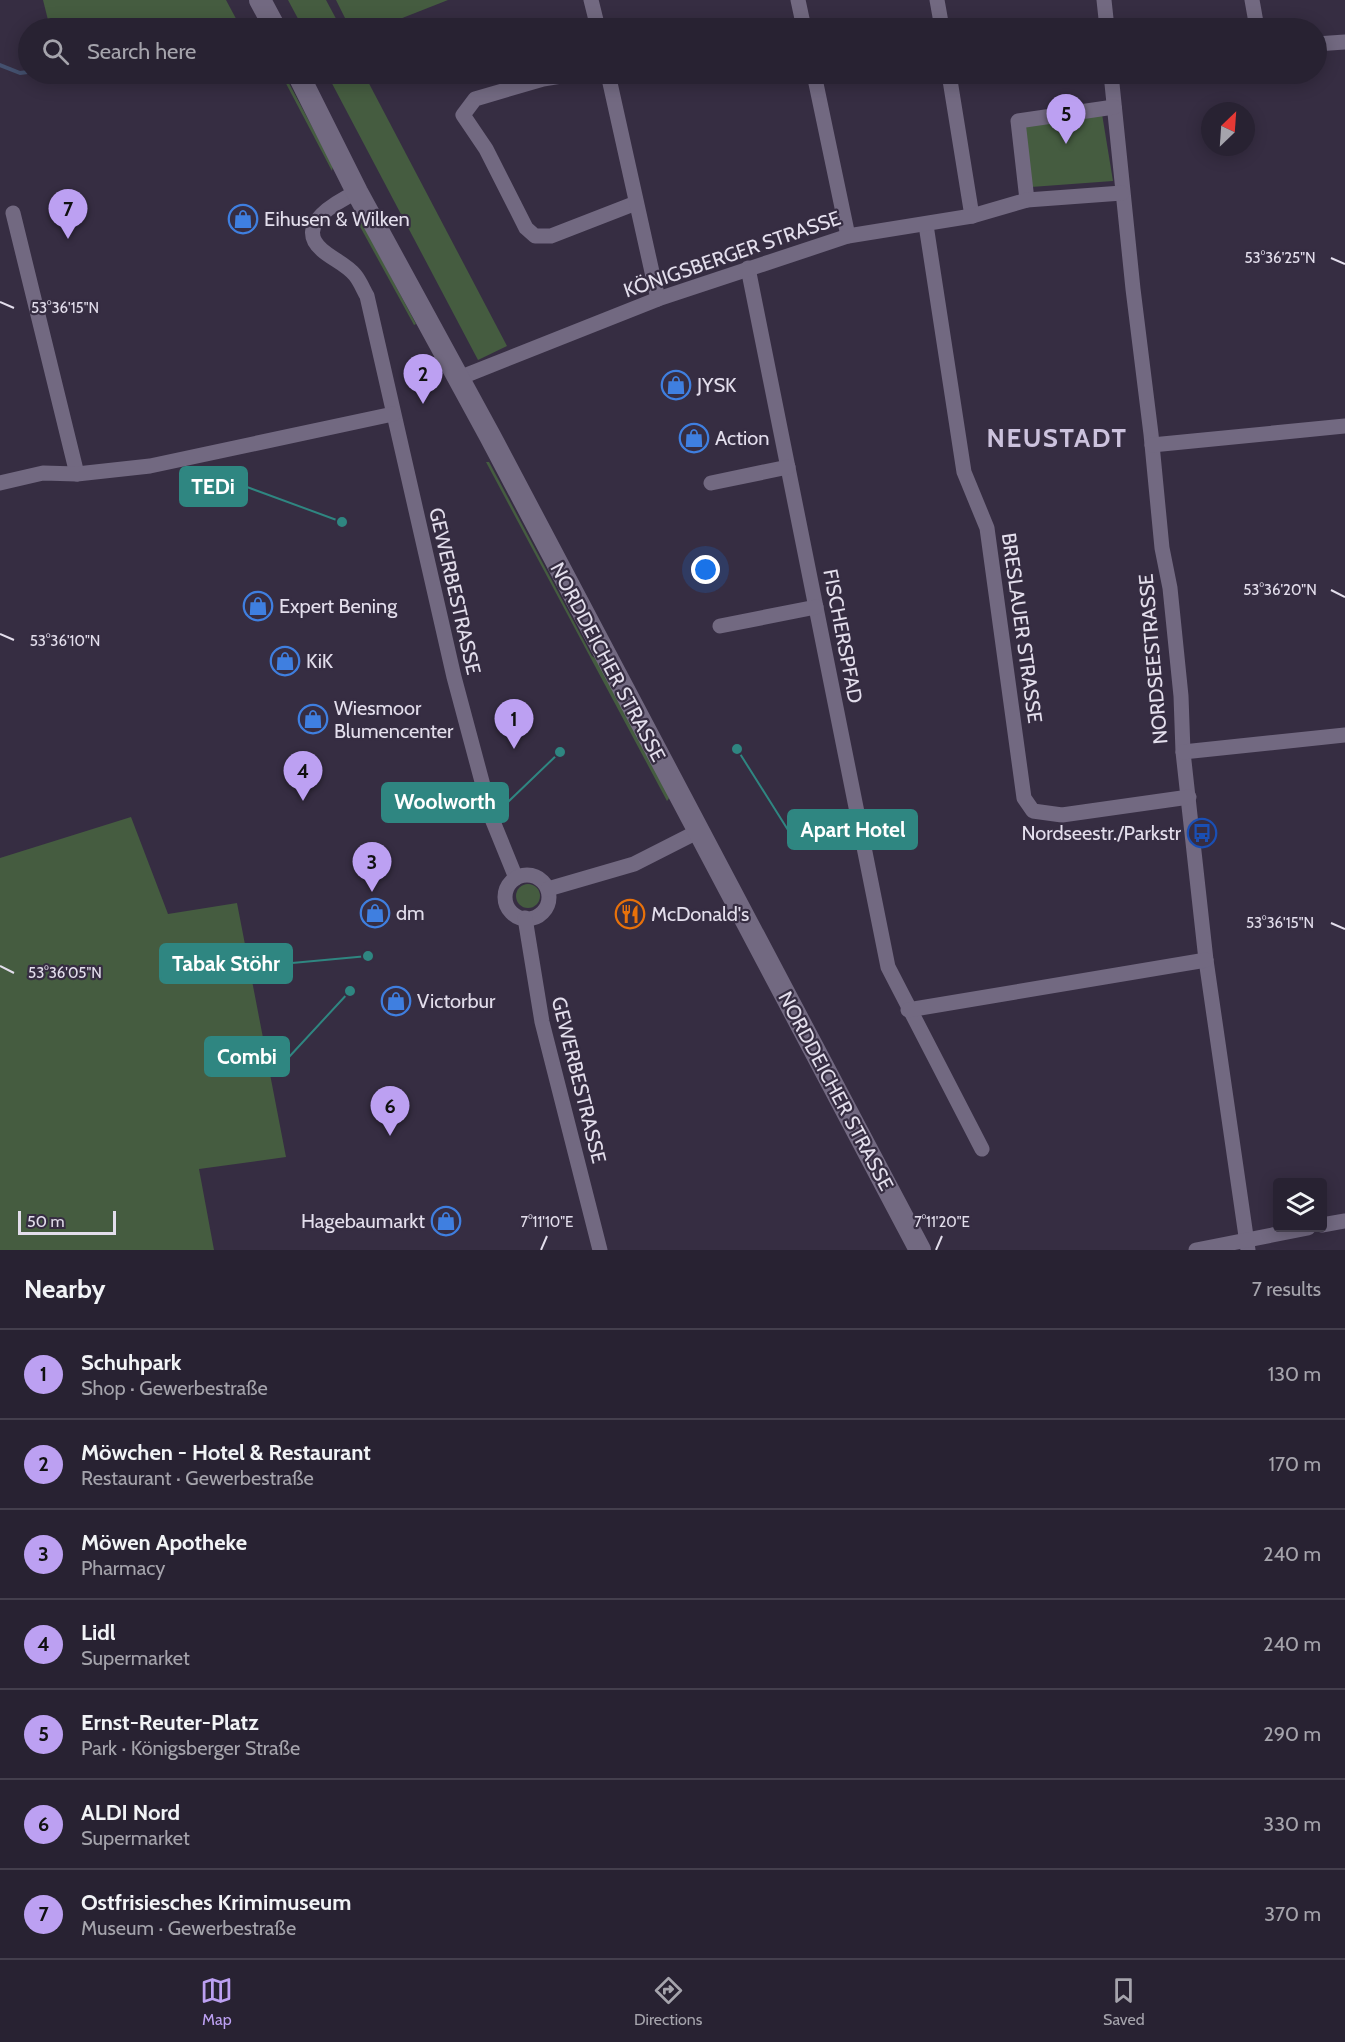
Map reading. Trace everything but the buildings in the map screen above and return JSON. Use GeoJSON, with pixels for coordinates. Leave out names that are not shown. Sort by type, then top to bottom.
{"type":"FeatureCollection","features":[{"type":"Feature","properties":{"kind":"main road"},"geometry":{"type":"LineString","coordinates":[[260,0],[270,18]]}},
{"type":"Feature","properties":{"kind":"main road","name":"NORDDEICHER STRASSE"},"geometry":{"type":"LineString","coordinates":[[303,84],[357,192],[459,378],[920,1250]]}},
{"type":"Feature","properties":{"kind":"street"},"geometry":{"type":"LineString","coordinates":[[591,0],[596,18]]}},
{"type":"Feature","properties":{"kind":"street"},"geometry":{"type":"LineString","coordinates":[[798,0],[802,18]]}},
{"type":"Feature","properties":{"kind":"street"},"geometry":{"type":"LineString","coordinates":[[937,0],[940,18]]}},
{"type":"Feature","properties":{"kind":"street"},"geometry":{"type":"LineString","coordinates":[[1104,0],[1106,18]]}},
{"type":"Feature","properties":{"kind":"street"},"geometry":{"type":"LineString","coordinates":[[1252,0],[1255,18]]}},
{"type":"Feature","properties":{"kind":"street"},"geometry":{"type":"LineString","coordinates":[[1327,43],[1345,42]]}},
{"type":"Feature","properties":{"kind":"street"},"geometry":{"type":"LineString","coordinates":[[526,84],[475,99],[463,115],[486,149],[526,228],[535,236],[551,236],[636,203]]}},
{"type":"Feature","properties":{"kind":"street"},"geometry":{"type":"LineString","coordinates":[[610,84],[658,299]]}},
{"type":"Feature","properties":{"kind":"street"},"geometry":{"type":"LineString","coordinates":[[816,84],[848,236]]}},
{"type":"Feature","properties":{"kind":"street"},"geometry":{"type":"LineString","coordinates":[[951,84],[972,216]]}},
{"type":"Feature","properties":{"kind":"street","name":"NORDSEESTRASSE"},"geometry":{"type":"LineString","coordinates":[[1113,84],[1122,193],[1181,696],[1183,752],[1206,960],[1246,1244]]}},
{"type":"Feature","properties":{"kind":"street"},"geometry":{"type":"LineString","coordinates":[[1027,200],[1018,121],[1114,107]]}},
{"type":"Feature","properties":{"kind":"street","name":"GEWERBESTRASSE"},"geometry":{"type":"LineString","coordinates":[[357,192],[325,210],[316,220],[312,233],[315,244],[356,276],[367,296],[425,557],[485,795],[516,878]]}},
{"type":"Feature","properties":{"kind":"street","name":"KÖNIGSBERGER STRASSE"},"geometry":{"type":"LineString","coordinates":[[459,378],[658,299],[748,267],[848,236],[972,216],[1027,200],[1122,193]]}},
{"type":"Feature","properties":{"kind":"street"},"geometry":{"type":"LineString","coordinates":[[13,213],[77,474]]}},
{"type":"Feature","properties":{"kind":"street","name":"BRESLAUER STRASSE"},"geometry":{"type":"LineString","coordinates":[[926,225],[964,472],[987,528],[1024,798],[1033,811],[1062,814],[1189,797]]}},
{"type":"Feature","properties":{"kind":"street","name":"FISCHERSPFAD"},"geometry":{"type":"LineString","coordinates":[[748,267],[888,967],[981,1149]]}},
{"type":"Feature","properties":{"kind":"street"},"geometry":{"type":"LineString","coordinates":[[0,483],[43,473],[77,474],[150,466],[393,414]]}},
{"type":"Feature","properties":{"kind":"street"},"geometry":{"type":"LineString","coordinates":[[1152,445],[1345,426]]}},
{"type":"Feature","properties":{"kind":"street"},"geometry":{"type":"LineString","coordinates":[[711,483],[788,467]]}},
{"type":"Feature","properties":{"kind":"street"},"geometry":{"type":"LineString","coordinates":[[720,626],[816,607]]}},
{"type":"Feature","properties":{"kind":"street"},"geometry":{"type":"LineString","coordinates":[[1183,752],[1345,735]]}},
{"type":"Feature","properties":{"kind":"street"},"geometry":{"type":"LineString","coordinates":[[548,889],[634,864],[697,832]]}},
{"type":"Feature","properties":{"kind":"street"},"geometry":{"type":"LineString","coordinates":[[524,875],[536,876],[548,889],[549,899],[544,911],[534,918],[515,915],[506,902],[507,888],[516,878],[524,875]]}},
{"type":"Feature","properties":{"kind":"street","name":"GEWERBESTRASSE"},"geometry":{"type":"LineString","coordinates":[[525,918],[542,1022],[600,1250]]}},
{"type":"Feature","properties":{"kind":"street"},"geometry":{"type":"LineString","coordinates":[[908,1010],[1206,960]]}},
{"type":"Feature","properties":{"kind":"street"},"geometry":{"type":"LineString","coordinates":[[1327,1224],[1345,1221]]}},
{"type":"Feature","properties":{"kind":"street"},"geometry":{"type":"LineString","coordinates":[[1196,1250],[1246,1244],[1290,1232]]}},
{"type":"Feature","properties":{"kind":"green space"},"geometry":{"type":"Polygon","coordinates":[[[43,0],[226,0],[236,18],[48,18],[43,0]]]}},
{"type":"Feature","properties":{"kind":"green space"},"geometry":{"type":"Polygon","coordinates":[[[288,0],[326,0],[336,18],[298,18],[288,0]]]}},
{"type":"Feature","properties":{"kind":"green space"},"geometry":{"type":"Polygon","coordinates":[[[336,0],[448,0],[402,18],[345,18],[336,0]]]}},
{"type":"Feature","properties":{"kind":"green space"},"geometry":{"type":"Polygon","coordinates":[[[286,84],[289,84],[333,166],[332,171],[286,84]]]}},
{"type":"Feature","properties":{"kind":"green space"},"geometry":{"type":"Polygon","coordinates":[[[332,84],[369,84],[507,346],[478,360],[332,84]]]}},
{"type":"Feature","properties":{"kind":"green space"},"geometry":{"type":"Polygon","coordinates":[[[1102,114],[1113,181],[1031,187],[1023,124],[1102,114]]]}},
{"type":"Feature","properties":{"kind":"green space"},"geometry":{"type":"Polygon","coordinates":[[[356,211],[416,324],[414,325],[352,212],[356,211]]]}},
{"type":"Feature","properties":{"kind":"green space"},"geometry":{"type":"Polygon","coordinates":[[[486,462],[489,462],[592,656],[599,661],[670,797],[667,801],[486,462]]]}},
{"type":"Feature","properties":{"kind":"green space"},"geometry":{"type":"Polygon","coordinates":[[[131,817],[168,914],[237,903],[286,1157],[199,1169],[214,1250],[0,1250],[0,858],[131,817]]]}},
{"type":"Feature","properties":{"kind":"green space"},"geometry":{"type":"Polygon","coordinates":[[[523,884],[533,884],[540,891],[540,901],[533,908],[523,908],[516,901],[516,891],[523,884]]]}},
{"type":"Feature","properties":{"kind":"waterway"},"geometry":{"type":"LineString","coordinates":[[0,65],[18,72]]}},
{"type":"Feature","properties":{"kind":"place","name":"Ernst-Reuter-Platz"},"geometry":{"type":"Point","coordinates":[1066,144]}},
{"type":"Feature","properties":{"kind":"place","name":"Eihusen & Wilken"},"geometry":{"type":"Point","coordinates":[243,219]}},
{"type":"Feature","properties":{"kind":"place","name":"Ostfrisiesches Krimimuseum"},"geometry":{"type":"Point","coordinates":[68,239]}},
{"type":"Feature","properties":{"kind":"place","name":"JYSK"},"geometry":{"type":"Point","coordinates":[676,385]}},
{"type":"Feature","properties":{"kind":"place","name":"Möwchen - Hotel & Restaurant"},"geometry":{"type":"Point","coordinates":[423,404]}},
{"type":"Feature","properties":{"kind":"place","name":"Action"},"geometry":{"type":"Point","coordinates":[694,438]}},
{"type":"Feature","properties":{"kind":"place","name":"TEDi"},"geometry":{"type":"Point","coordinates":[342,522]}},
{"type":"Feature","properties":{"kind":"place","name":"Expert Bening"},"geometry":{"type":"Point","coordinates":[258,606]}},
{"type":"Feature","properties":{"kind":"place","name":"KiK"},"geometry":{"type":"Point","coordinates":[285,661]}},
{"type":"Feature","properties":{"kind":"place","name":"Wiesmoor Blumencenter"},"geometry":{"type":"Point","coordinates":[313,719]}},
{"type":"Feature","properties":{"kind":"place","name":"Schuhpark"},"geometry":{"type":"Point","coordinates":[514,749]}},
{"type":"Feature","properties":{"kind":"place","name":"Apart Hotel"},"geometry":{"type":"Point","coordinates":[737,749]}},
{"type":"Feature","properties":{"kind":"place","name":"Woolworth"},"geometry":{"type":"Point","coordinates":[560,752]}},
{"type":"Feature","properties":{"kind":"place","name":"Lidl"},"geometry":{"type":"Point","coordinates":[303,801]}},
{"type":"Feature","properties":{"kind":"place","name":"Nordseestr./Parkstr"},"geometry":{"type":"Point","coordinates":[1202,833]}},
{"type":"Feature","properties":{"kind":"place","name":"Möwen Apotheke"},"geometry":{"type":"Point","coordinates":[372,892]}},
{"type":"Feature","properties":{"kind":"place","name":"dm"},"geometry":{"type":"Point","coordinates":[375,913]}},
{"type":"Feature","properties":{"kind":"place","name":"McDonald's"},"geometry":{"type":"Point","coordinates":[630,914]}},
{"type":"Feature","properties":{"kind":"place","name":"Tabak Stöhr"},"geometry":{"type":"Point","coordinates":[368,956]}},
{"type":"Feature","properties":{"kind":"place","name":"Combi"},"geometry":{"type":"Point","coordinates":[350,991]}},
{"type":"Feature","properties":{"kind":"place","name":"Victorbur"},"geometry":{"type":"Point","coordinates":[396,1001]}},
{"type":"Feature","properties":{"kind":"place","name":"ALDI Nord"},"geometry":{"type":"Point","coordinates":[390,1136]}},
{"type":"Feature","properties":{"kind":"place","name":"Hagebaumarkt"},"geometry":{"type":"Point","coordinates":[446,1221]}},
{"type":"Feature","properties":{"kind":"district","name":"NEUSTADT"},"geometry":{"type":"Point","coordinates":[1057,438]}}]}
